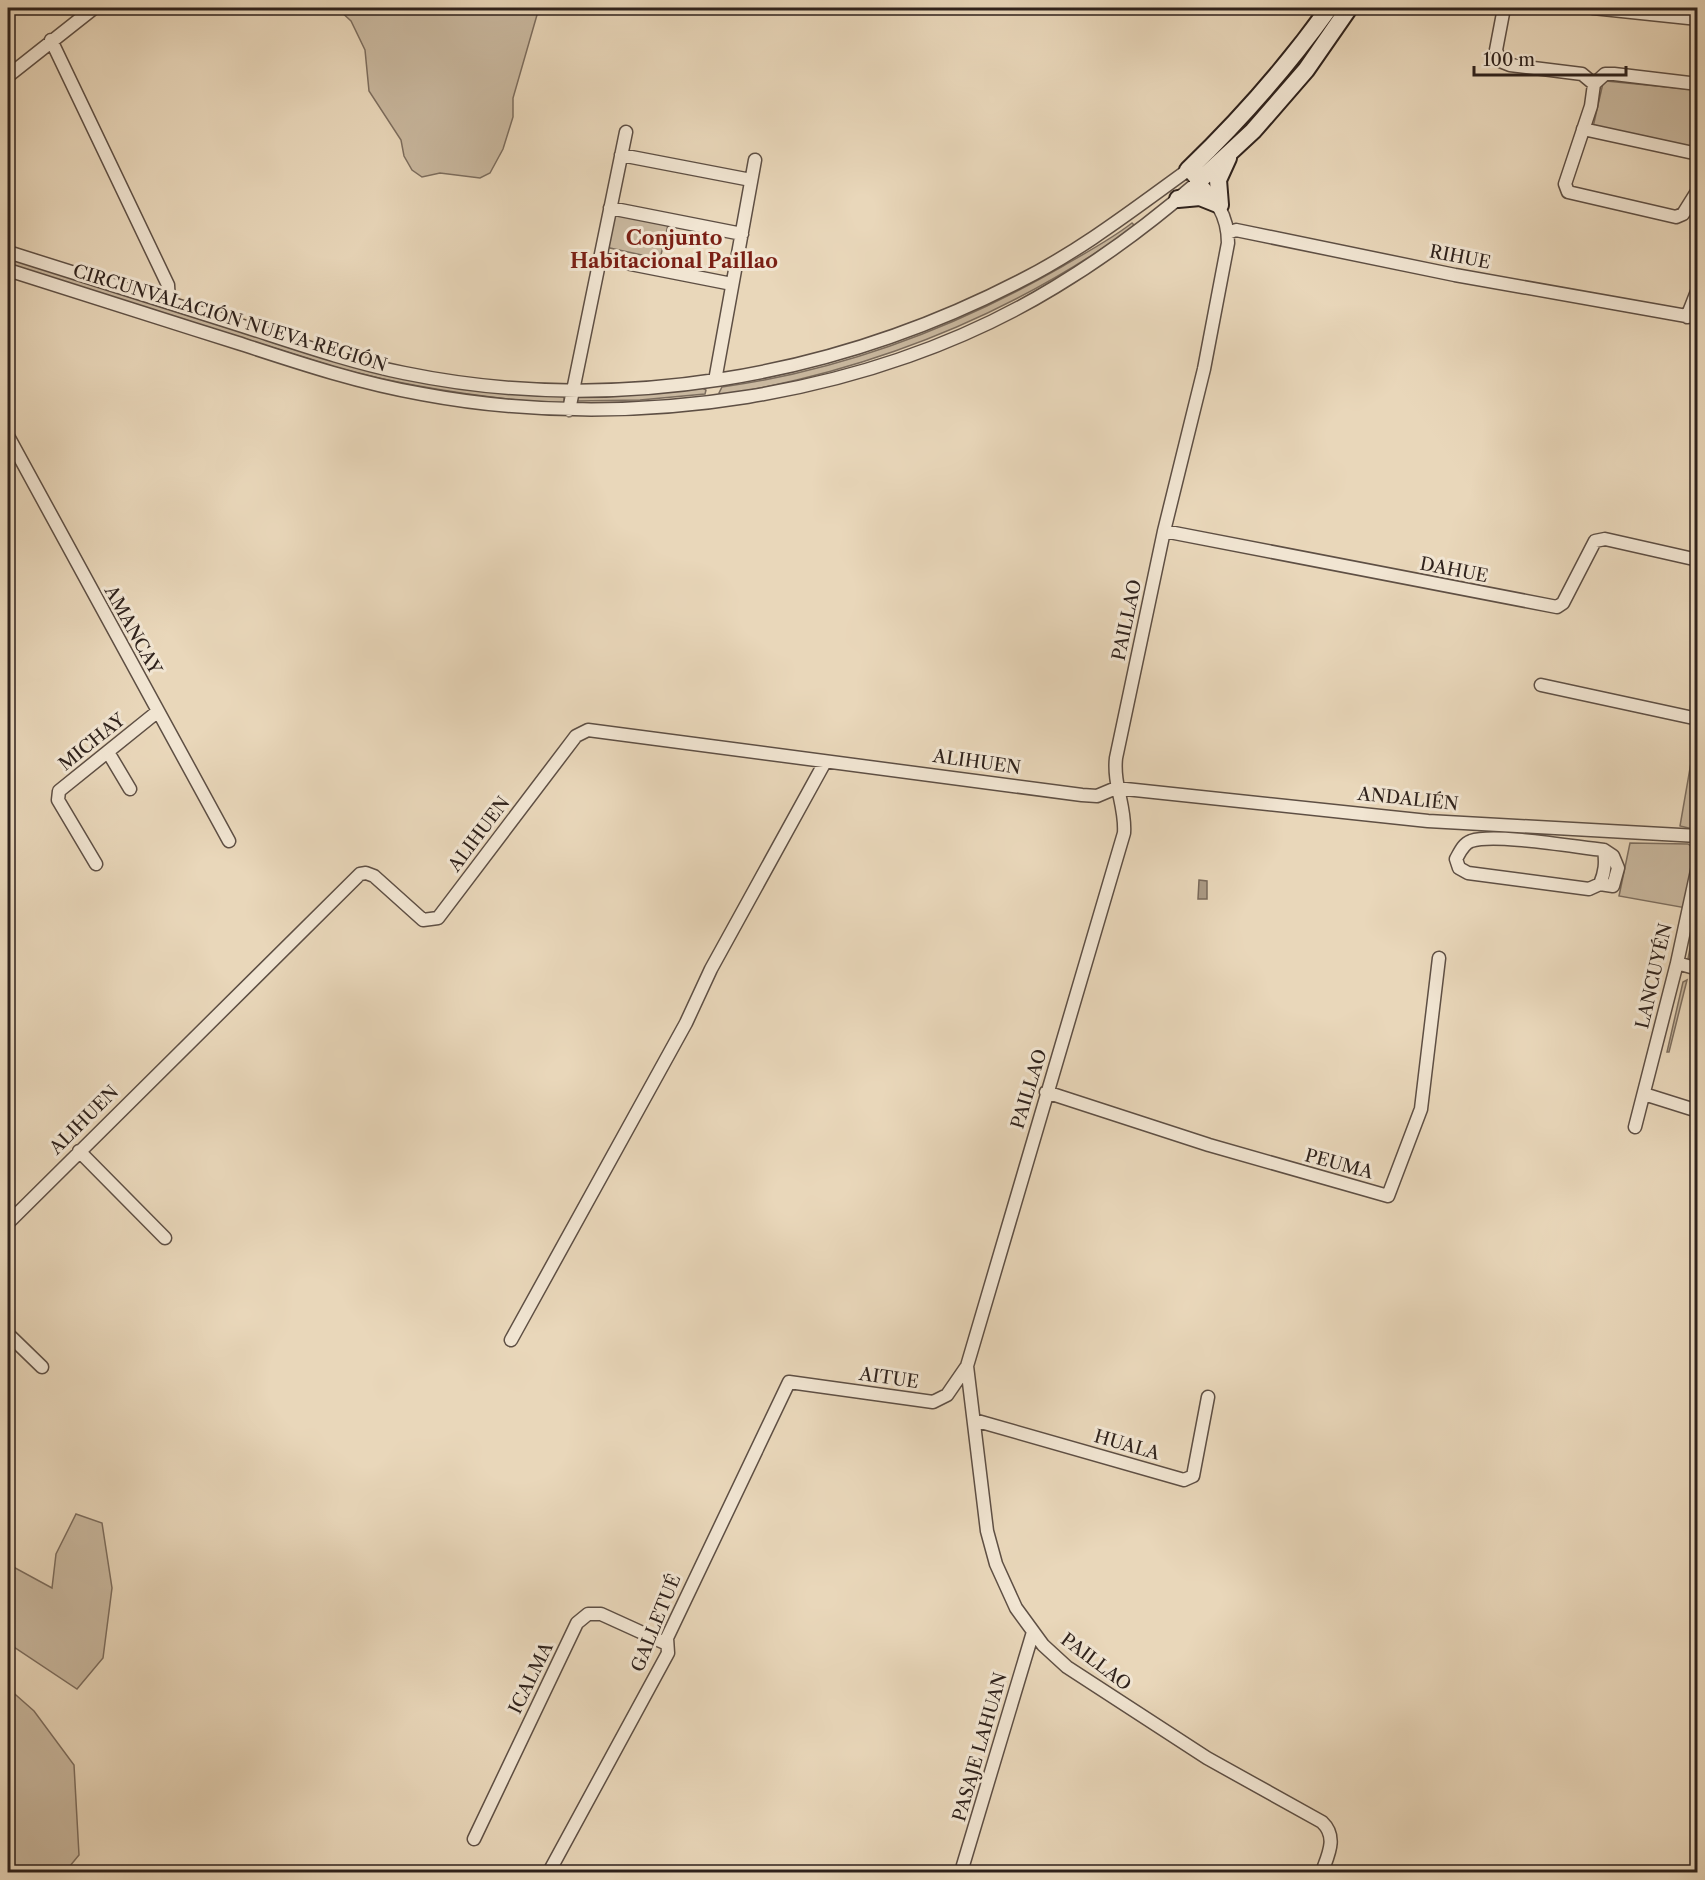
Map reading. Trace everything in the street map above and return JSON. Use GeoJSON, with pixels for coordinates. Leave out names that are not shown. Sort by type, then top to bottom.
{"type":"FeatureCollection","features":[{"type":"Feature","properties":{"kind":"street"},"geometry":{"type":"LineString","coordinates":[[8,76],[94,8]]}},
{"type":"Feature","properties":{"kind":"street","name":"CIRCUNVALACIÓN NUEVA REGIÓN"},"geometry":{"type":"LineString","coordinates":[[8,270],[349,378],[458,400],[569,410],[631,409],[716,401],[821,381],[885,363],[956,336],[1055,287],[1178,199],[1193,176],[1290,62],[1329,8]]}},
{"type":"Feature","properties":{"kind":"street","name":"CIRCUNVALACIÓN NUEVA REGIÓN"},"geometry":{"type":"LineString","coordinates":[[8,252],[336,356],[402,373],[536,391],[618,390],[715,378],[823,358],[893,337],[958,312],[1023,280],[1231,152],[1253,131],[1306,70],[1349,8]]}},
{"type":"Feature","properties":{"kind":"street"},"geometry":{"type":"LineString","coordinates":[[1504,8],[1496,50],[1500,61],[1510,65],[1582,74],[1594,84]]}},
{"type":"Feature","properties":{"kind":"street"},"geometry":{"type":"LineString","coordinates":[[1593,8],[1698,20]]}},
{"type":"Feature","properties":{"kind":"street"},"geometry":{"type":"LineString","coordinates":[[51,40],[168,285],[169,303]]}},
{"type":"Feature","properties":{"kind":"street"},"geometry":{"type":"LineString","coordinates":[[1698,84],[1605,74],[1594,84],[1583,129],[1565,184],[1570,195],[1672,217],[1683,214],[1698,190]]}},
{"type":"Feature","properties":{"kind":"street"},"geometry":{"type":"LineString","coordinates":[[1583,129],[1698,154]]}},
{"type":"Feature","properties":{"kind":"street"},"geometry":{"type":"LineString","coordinates":[[569,410],[626,132]]}},
{"type":"Feature","properties":{"kind":"street"},"geometry":{"type":"LineString","coordinates":[[1178,199],[1200,197],[1220,205],[1218,180],[1231,152]]}},
{"type":"Feature","properties":{"kind":"street"},"geometry":{"type":"LineString","coordinates":[[621,155],[751,180]]}},
{"type":"Feature","properties":{"kind":"street"},"geometry":{"type":"LineString","coordinates":[[716,401],[715,378],[755,160]]}},
{"type":"Feature","properties":{"kind":"street","name":"PAILLAO"},"geometry":{"type":"LineString","coordinates":[[1193,176],[1220,205],[1228,233],[1204,369],[1164,531],[1116,758],[1116,788],[1123,811],[1124,833],[1046,1092],[968,1366],[991,1548],[1009,1595],[1033,1632],[1055,1656],[1080,1677],[1207,1758],[1325,1825],[1332,1841],[1322,1872]]}},
{"type":"Feature","properties":{"kind":"street"},"geometry":{"type":"LineString","coordinates":[[610,208],[742,234]]}},
{"type":"Feature","properties":{"kind":"street","name":"RIHUE"},"geometry":{"type":"LineString","coordinates":[[1228,233],[1236,230],[1455,275],[1690,317],[1698,289]]}},
{"type":"Feature","properties":{"kind":"street"},"geometry":{"type":"LineString","coordinates":[[600,258],[732,284]]}},
{"type":"Feature","properties":{"kind":"street","name":"AMANCAY"},"geometry":{"type":"LineString","coordinates":[[8,435],[229,841]]}},
{"type":"Feature","properties":{"kind":"street","name":"DAHUE"},"geometry":{"type":"LineString","coordinates":[[1164,531],[1557,607],[1563,603],[1595,541],[1605,539],[1698,560]]}},
{"type":"Feature","properties":{"kind":"street"},"geometry":{"type":"LineString","coordinates":[[1541,685],[1698,719]]}},
{"type":"Feature","properties":{"kind":"street","name":"MICHAY"},"geometry":{"type":"LineString","coordinates":[[96,864],[58,800],[59,791],[157,712]]}},
{"type":"Feature","properties":{"kind":"street","name":"ALIHUEN"},"geometry":{"type":"LineString","coordinates":[[8,1223],[79,1150],[360,874],[366,873],[374,876],[423,920],[438,918],[576,736],[583,731],[592,729],[1082,795],[1097,796],[1116,788]]}},
{"type":"Feature","properties":{"kind":"street"},"geometry":{"type":"LineString","coordinates":[[108,752],[130,789]]}},
{"type":"Feature","properties":{"kind":"street"},"geometry":{"type":"LineString","coordinates":[[511,1340],[686,1023],[711,969],[825,762]]}},
{"type":"Feature","properties":{"kind":"street","name":"ANDALIÉN"},"geometry":{"type":"LineString","coordinates":[[1116,788],[1466,823],[1698,836]]}},
{"type":"Feature","properties":{"kind":"street"},"geometry":{"type":"LineString","coordinates":[[1464,846],[1470,842],[1491,838],[1604,850],[1613,856],[1618,868],[1613,886],[1600,884],[1589,889],[1468,873],[1459,868],[1456,859],[1464,846],[1466,823]]}},
{"type":"Feature","properties":{"kind":"street","name":"LANCUYÉN"},"geometry":{"type":"LineString","coordinates":[[1635,1127],[1677,963],[1698,866]]}},
{"type":"Feature","properties":{"kind":"street","name":"PEUMA"},"geometry":{"type":"LineString","coordinates":[[1046,1092],[1209,1145],[1388,1196],[1421,1109],[1439,958]]}},
{"type":"Feature","properties":{"kind":"street"},"geometry":{"type":"LineString","coordinates":[[1677,963],[1698,969]]}},
{"type":"Feature","properties":{"kind":"street"},"geometry":{"type":"LineString","coordinates":[[1644,1094],[1698,1111]]}},
{"type":"Feature","properties":{"kind":"street"},"geometry":{"type":"LineString","coordinates":[[79,1150],[165,1238]]}},
{"type":"Feature","properties":{"kind":"street"},"geometry":{"type":"LineString","coordinates":[[8,1334],[42,1367]]}},
{"type":"Feature","properties":{"kind":"street","name":"AITUE"},"geometry":{"type":"LineString","coordinates":[[789,1382],[933,1402],[947,1395],[968,1366]]}},
{"type":"Feature","properties":{"kind":"street","name":"GALLETUÉ"},"geometry":{"type":"LineString","coordinates":[[549,1872],[668,1653],[667,1638],[789,1382]]}},
{"type":"Feature","properties":{"kind":"street","name":"HUALA"},"geometry":{"type":"LineString","coordinates":[[974,1420],[1184,1480],[1193,1476],[1208,1397]]}},
{"type":"Feature","properties":{"kind":"street","name":"ICALMA"},"geometry":{"type":"LineString","coordinates":[[474,1839],[578,1623],[588,1614],[601,1614],[667,1644]]}},
{"type":"Feature","properties":{"kind":"street","name":"PASAJE LAHUAN"},"geometry":{"type":"LineString","coordinates":[[962,1872],[1033,1632]]}},
{"type":"Feature","properties":{"kind":"shaded area"},"geometry":{"type":"Polygon","coordinates":[[[337,8],[539,8],[513,98],[513,117],[503,149],[490,173],[480,178],[440,173],[422,177],[412,170],[404,156],[401,140],[369,91],[365,50],[351,21],[337,8]]]}},
{"type":"Feature","properties":{"kind":"shaded area"},"geometry":{"type":"Polygon","coordinates":[[[1335,8],[1342,8],[1295,73],[1260,113],[1241,132],[1200,167],[1265,107],[1275,88],[1335,8]]]}},
{"type":"Feature","properties":{"kind":"shaded area"},"geometry":{"type":"Polygon","coordinates":[[[1606,81],[1697,90],[1697,150],[1593,127],[1603,83],[1606,81]]]}},
{"type":"Feature","properties":{"kind":"shaded area"},"geometry":{"type":"Polygon","coordinates":[[[614,214],[668,225],[660,259],[610,248],[607,243],[614,214]]]}},
{"type":"Feature","properties":{"kind":"shaded area"},"geometry":{"type":"Polygon","coordinates":[[[1132,223],[1135,226],[1088,258],[990,312],[939,334],[833,371],[723,395],[719,393],[722,387],[811,370],[898,343],[940,327],[1023,288],[1098,246],[1132,223]]]}},
{"type":"Feature","properties":{"kind":"shaded area"},"geometry":{"type":"Polygon","coordinates":[[[8,257],[344,363],[491,392],[564,396],[564,402],[561,404],[533,402],[449,391],[338,368],[8,265],[8,257]]]}},
{"type":"Feature","properties":{"kind":"shaded area"},"geometry":{"type":"Polygon","coordinates":[[[701,387],[706,390],[705,394],[640,400],[576,401],[575,394],[701,387]]]}},
{"type":"Feature","properties":{"kind":"shaded area"},"geometry":{"type":"Polygon","coordinates":[[[1698,728],[1697,830],[1680,826],[1698,728]]]}},
{"type":"Feature","properties":{"kind":"shaded area"},"geometry":{"type":"Polygon","coordinates":[[[1630,843],[1688,844],[1695,849],[1686,908],[1619,896],[1630,843]]]}},
{"type":"Feature","properties":{"kind":"shaded area"},"geometry":{"type":"Polygon","coordinates":[[[1199,880],[1207,881],[1207,899],[1198,899],[1199,880]]]}},
{"type":"Feature","properties":{"kind":"shaded area"},"geometry":{"type":"Polygon","coordinates":[[[1693,933],[1697,934],[1693,960],[1688,959],[1693,933]]]}},
{"type":"Feature","properties":{"kind":"shaded area"},"geometry":{"type":"Polygon","coordinates":[[[1687,980],[1669,1052],[1667,1052],[1683,982],[1687,980]]]}},
{"type":"Feature","properties":{"kind":"shaded area"},"geometry":{"type":"Polygon","coordinates":[[[76,1514],[102,1523],[112,1588],[103,1658],[77,1689],[8,1643],[8,1564],[52,1588],[56,1554],[76,1514]]]}},
{"type":"Feature","properties":{"kind":"shaded area"},"geometry":{"type":"Polygon","coordinates":[[[8,1688],[34,1711],[74,1765],[79,1855],[65,1872],[8,1872],[8,1688]]]}},
{"type":"Feature","properties":{"kind":"district","name":"Conjunto Habitacional Paillao"},"geometry":{"type":"Point","coordinates":[674,250]}}]}
